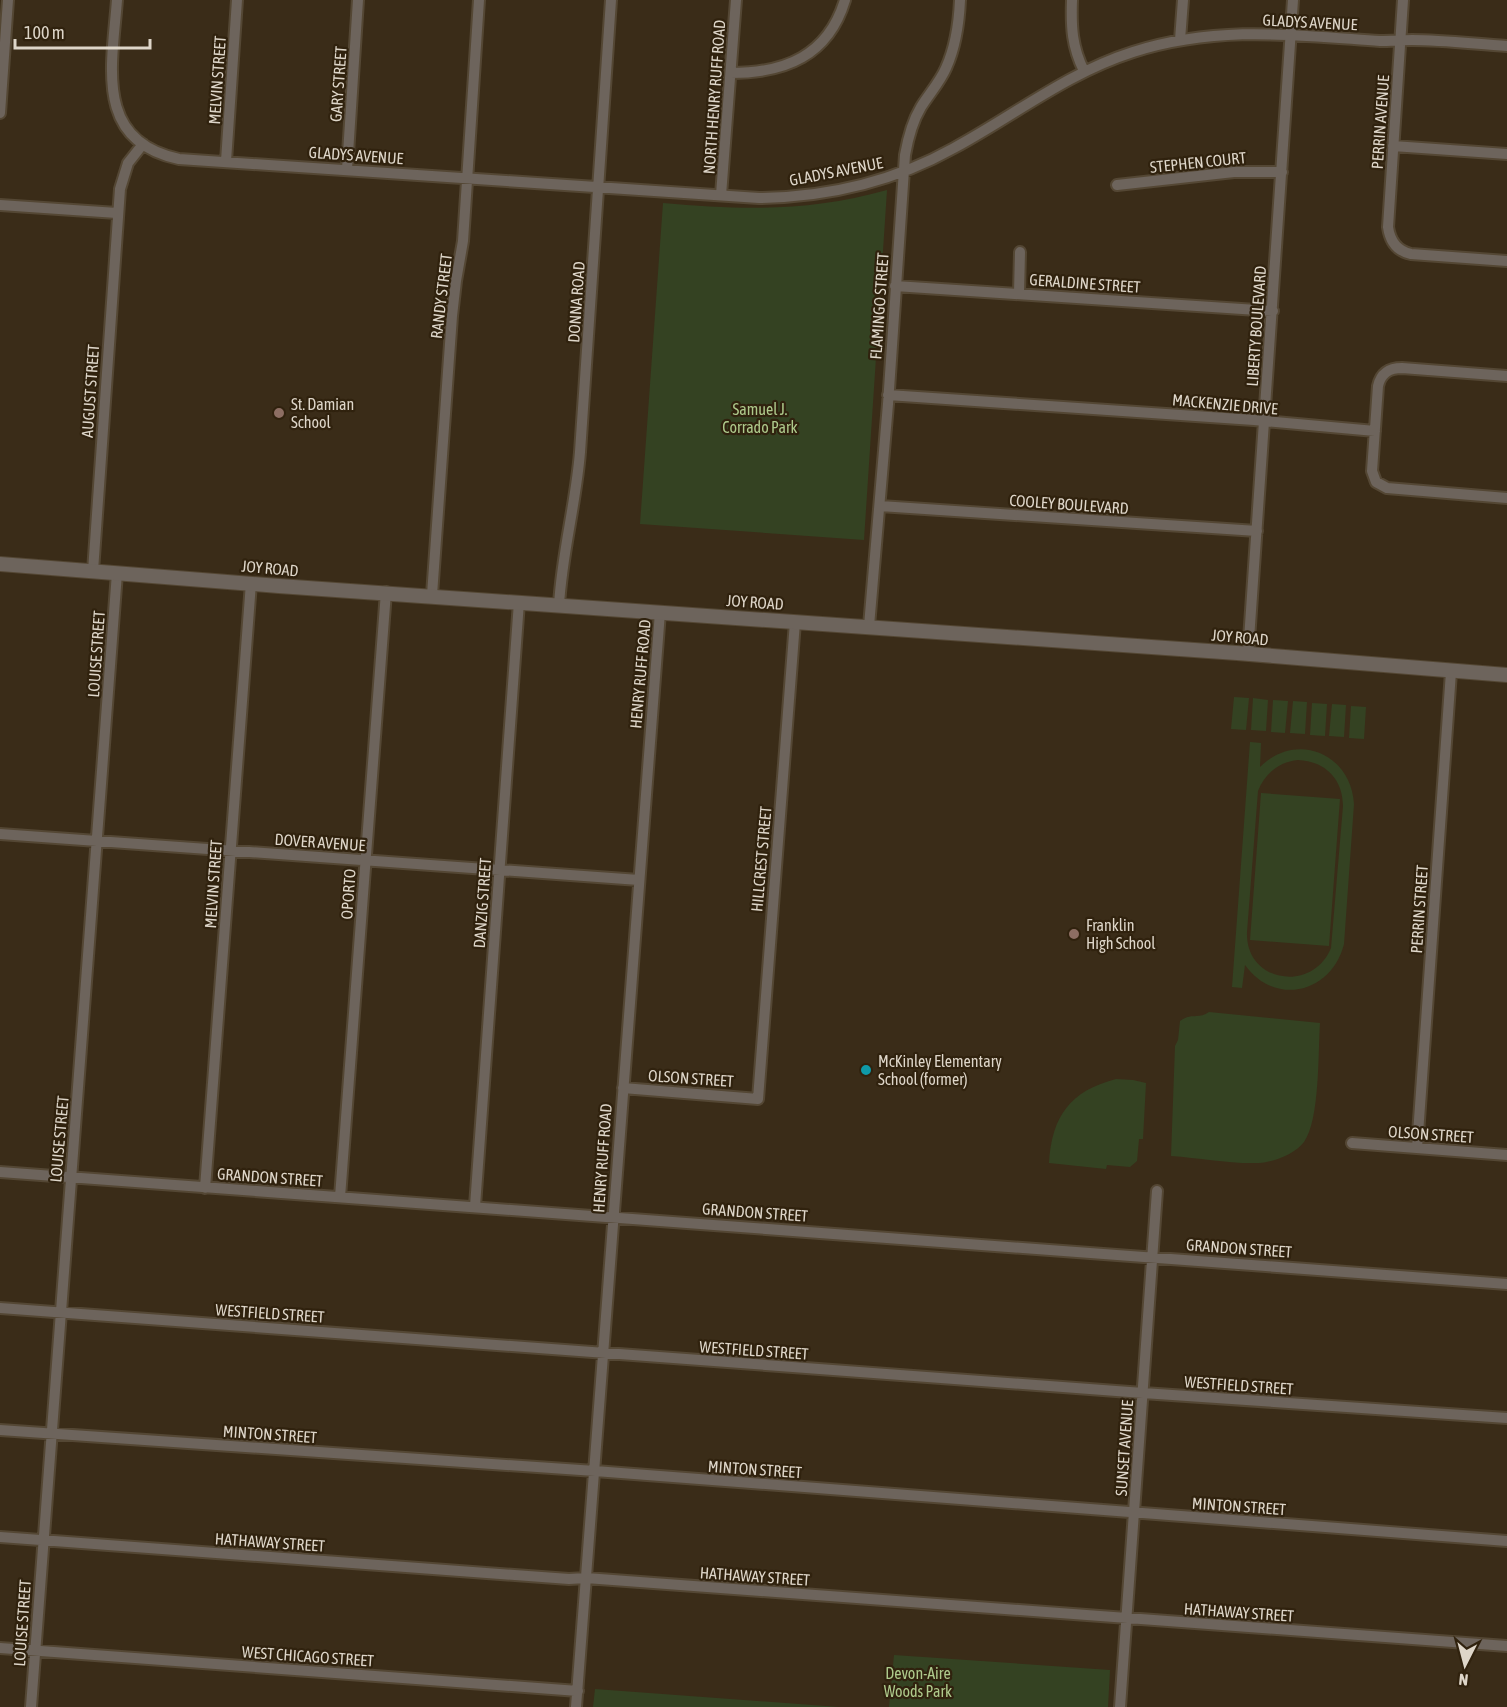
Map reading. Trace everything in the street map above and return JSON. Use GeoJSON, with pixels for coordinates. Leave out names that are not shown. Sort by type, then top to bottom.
{"type":"FeatureCollection","features":[{"type":"Feature","properties":{"kind":"street"},"geometry":{"type":"LineString","coordinates":[[0,113],[8,0]]}},
{"type":"Feature","properties":{"kind":"street"},"geometry":{"type":"LineString","coordinates":[[0,204],[117,213],[123,174],[143,144],[125,126],[114,102],[111,80],[117,0]]}},
{"type":"Feature","properties":{"kind":"street","name":"MELVIN STREET"},"geometry":{"type":"LineString","coordinates":[[226,161],[237,0]]}},
{"type":"Feature","properties":{"kind":"street","name":"GARY STREET"},"geometry":{"type":"LineString","coordinates":[[347,169],[358,0]]}},
{"type":"Feature","properties":{"kind":"street","name":"RANDY STREET"},"geometry":{"type":"LineString","coordinates":[[432,595],[452,316],[463,241],[479,0]]}},
{"type":"Feature","properties":{"kind":"street","name":"DONNA ROAD"},"geometry":{"type":"LineString","coordinates":[[559,605],[563,564],[578,476],[611,0]]}},
{"type":"Feature","properties":{"kind":"street","name":"NORTH HENRY RUFF ROAD"},"geometry":{"type":"LineString","coordinates":[[721,195],[736,0]]}},
{"type":"Feature","properties":{"kind":"street"},"geometry":{"type":"LineString","coordinates":[[731,73],[769,71],[799,59],[826,37],[837,21],[845,0]]}},
{"type":"Feature","properties":{"kind":"street","name":"FLAMINGO STREET"},"geometry":{"type":"LineString","coordinates":[[869,626],[906,145],[921,108],[946,69],[953,51],[960,0]]}},
{"type":"Feature","properties":{"kind":"street"},"geometry":{"type":"LineString","coordinates":[[1072,0],[1071,36],[1084,71]]}},
{"type":"Feature","properties":{"kind":"street"},"geometry":{"type":"LineString","coordinates":[[1180,40],[1183,0]]}},
{"type":"Feature","properties":{"kind":"street","name":"LIBERTY BOULEVARD"},"geometry":{"type":"LineString","coordinates":[[1248,654],[1293,0]]}},
{"type":"Feature","properties":{"kind":"street","name":"PERRIN AVENUE"},"geometry":{"type":"LineString","coordinates":[[1403,0],[1388,227],[1391,239],[1399,249],[1411,254],[1507,261]]}},
{"type":"Feature","properties":{"kind":"street","name":"GLADYS AVENUE"},"geometry":{"type":"LineString","coordinates":[[143,144],[156,153],[179,159],[781,197],[818,193],[884,179],[953,149],[1048,90],[1084,71],[1134,52],[1180,40],[1232,34],[1291,35],[1507,46]]}},
{"type":"Feature","properties":{"kind":"street"},"geometry":{"type":"LineString","coordinates":[[1507,34],[1507,46]]}},
{"type":"Feature","properties":{"kind":"street"},"geometry":{"type":"LineString","coordinates":[[1393,146],[1507,154]]}},
{"type":"Feature","properties":{"kind":"street","name":"STEPHEN COURT"},"geometry":{"type":"LineString","coordinates":[[1117,185],[1234,172],[1282,172]]}},
{"type":"Feature","properties":{"kind":"street","name":"AUGUST STREET"},"geometry":{"type":"LineString","coordinates":[[93,571],[117,213]]}},
{"type":"Feature","properties":{"kind":"street"},"geometry":{"type":"LineString","coordinates":[[1019,293],[1020,252]]}},
{"type":"Feature","properties":{"kind":"street","name":"GERALDINE STREET"},"geometry":{"type":"LineString","coordinates":[[896,286],[1273,311]]}},
{"type":"Feature","properties":{"kind":"street"},"geometry":{"type":"LineString","coordinates":[[1507,376],[1402,368],[1390,370],[1384,374],[1379,382],[1372,476],[1381,486],[1393,489],[1507,498]]}},
{"type":"Feature","properties":{"kind":"street","name":"MACKENZIE DRIVE"},"geometry":{"type":"LineString","coordinates":[[888,395],[1375,431]]}},
{"type":"Feature","properties":{"kind":"street","name":"COOLEY BOULEVARD"},"geometry":{"type":"LineString","coordinates":[[880,506],[1257,531]]}},
{"type":"Feature","properties":{"kind":"street","name":"JOY ROAD"},"geometry":{"type":"LineString","coordinates":[[0,564],[869,626],[1507,675]]}},
{"type":"Feature","properties":{"kind":"street","name":"LOUISE STREET"},"geometry":{"type":"LineString","coordinates":[[31,1707],[117,573]]}},
{"type":"Feature","properties":{"kind":"street","name":"MELVIN STREET"},"geometry":{"type":"LineString","coordinates":[[206,1188],[251,583]]}},
{"type":"Feature","properties":{"kind":"street","name":"OPORTO"},"geometry":{"type":"LineString","coordinates":[[340,1197],[386,592]]}},
{"type":"Feature","properties":{"kind":"street","name":"DANZIG STREET"},"geometry":{"type":"LineString","coordinates":[[475,1206],[519,602]]}},
{"type":"Feature","properties":{"kind":"street","name":"HENRY RUFF ROAD"},"geometry":{"type":"LineString","coordinates":[[576,1707],[660,612]]}},
{"type":"Feature","properties":{"kind":"street","name":"HILLCREST STREET"},"geometry":{"type":"LineString","coordinates":[[758,1098],[795,622]]}},
{"type":"Feature","properties":{"kind":"street","name":"PERRIN STREET"},"geometry":{"type":"LineString","coordinates":[[1417,1148],[1451,672]]}},
{"type":"Feature","properties":{"kind":"street","name":"DOVER AVENUE"},"geometry":{"type":"LineString","coordinates":[[0,834],[639,880]]}},
{"type":"Feature","properties":{"kind":"street","name":"OLSON STREET"},"geometry":{"type":"LineString","coordinates":[[623,1088],[758,1098]]}},
{"type":"Feature","properties":{"kind":"street","name":"OLSON STREET"},"geometry":{"type":"LineString","coordinates":[[1352,1143],[1507,1155]]}},
{"type":"Feature","properties":{"kind":"street","name":"GRANDON STREET"},"geometry":{"type":"LineString","coordinates":[[0,1173],[613,1216],[1507,1284]]}},
{"type":"Feature","properties":{"kind":"street","name":"SUNSET AVENUE"},"geometry":{"type":"LineString","coordinates":[[1120,1707],[1157,1191]]}},
{"type":"Feature","properties":{"kind":"street","name":"WESTFIELD STREET"},"geometry":{"type":"LineString","coordinates":[[0,1308],[1507,1418]]}},
{"type":"Feature","properties":{"kind":"street","name":"MINTON STREET"},"geometry":{"type":"LineString","coordinates":[[0,1430],[595,1471],[1507,1541]]}},
{"type":"Feature","properties":{"kind":"street","name":"HATHAWAY STREET"},"geometry":{"type":"LineString","coordinates":[[0,1537],[1507,1646]]}},
{"type":"Feature","properties":{"kind":"street","name":"WEST CHICAGO STREET"},"geometry":{"type":"LineString","coordinates":[[0,1648],[578,1691]]}},
{"type":"Feature","properties":{"kind":"green space","name":"Samuel J. Corrado Park"},"geometry":{"type":"Polygon","coordinates":[[[887,190],[864,540],[640,524],[663,203],[749,208],[803,206],[887,190]]]}},
{"type":"Feature","properties":{"kind":"green space"},"geometry":{"type":"Polygon","coordinates":[[[1234,697],[1249,698],[1246,730],[1231,729],[1234,697]]]}},
{"type":"Feature","properties":{"kind":"green space"},"geometry":{"type":"Polygon","coordinates":[[[1253,698],[1268,700],[1266,731],[1251,730],[1253,698]]]}},
{"type":"Feature","properties":{"kind":"green space"},"geometry":{"type":"Polygon","coordinates":[[[1273,700],[1288,701],[1285,733],[1271,732],[1273,700]]]}},
{"type":"Feature","properties":{"kind":"green space"},"geometry":{"type":"Polygon","coordinates":[[[1293,701],[1307,702],[1305,734],[1290,733],[1293,701]]]}},
{"type":"Feature","properties":{"kind":"green space"},"geometry":{"type":"Polygon","coordinates":[[[1312,703],[1327,704],[1325,736],[1310,735],[1312,703]]]}},
{"type":"Feature","properties":{"kind":"green space"},"geometry":{"type":"Polygon","coordinates":[[[1332,704],[1346,705],[1344,737],[1329,736],[1332,704]]]}},
{"type":"Feature","properties":{"kind":"green space"},"geometry":{"type":"Polygon","coordinates":[[[1351,706],[1366,707],[1364,739],[1349,738],[1351,706]]]}},
{"type":"Feature","properties":{"kind":"green space"},"geometry":{"type":"Polygon","coordinates":[[[1250,742],[1261,743],[1260,767],[1274,756],[1289,750],[1305,749],[1319,753],[1332,760],[1343,772],[1351,786],[1354,804],[1344,944],[1338,961],[1328,974],[1301,989],[1286,990],[1271,986],[1257,978],[1245,965],[1242,988],[1232,987],[1250,742]],[[1291,761],[1279,766],[1269,774],[1258,791],[1247,932],[1249,949],[1257,962],[1268,971],[1281,976],[1296,976],[1310,972],[1322,963],[1331,948],[1342,796],[1331,773],[1308,761],[1291,761]]]}},
{"type":"Feature","properties":{"kind":"green space"},"geometry":{"type":"Polygon","coordinates":[[[1261,793],[1340,799],[1329,946],[1250,940],[1261,793]]]}},
{"type":"Feature","properties":{"kind":"green space"},"geometry":{"type":"Polygon","coordinates":[[[1209,1012],[1320,1023],[1316,1102],[1313,1118],[1304,1142],[1290,1154],[1259,1163],[1171,1156],[1175,1046],[1180,1021],[1209,1012]]]}},
{"type":"Feature","properties":{"kind":"green space"},"geometry":{"type":"Polygon","coordinates":[[[1116,1079],[1146,1083],[1143,1139],[1139,1139],[1137,1161],[1130,1167],[1107,1165],[1106,1169],[1049,1163],[1054,1132],[1066,1108],[1075,1098],[1087,1091],[1116,1079]]]}},
{"type":"Feature","properties":{"kind":"green space","name":"Devon-Aire Woods Park"},"geometry":{"type":"Polygon","coordinates":[[[894,1655],[1110,1670],[1108,1707],[889,1707],[894,1655]]]}},
{"type":"Feature","properties":{"kind":"green space"},"geometry":{"type":"Polygon","coordinates":[[[595,1689],[839,1707],[593,1707],[595,1689]]]}},
{"type":"Feature","properties":{"kind":"place","name":"St. Damian School"},"geometry":{"type":"Point","coordinates":[279,413]}},
{"type":"Feature","properties":{"kind":"place","name":"Franklin High School"},"geometry":{"type":"Point","coordinates":[1074,934]}},
{"type":"Feature","properties":{"kind":"place","name":"McKinley Elementary School (former)"},"geometry":{"type":"Point","coordinates":[866,1070]}}]}
